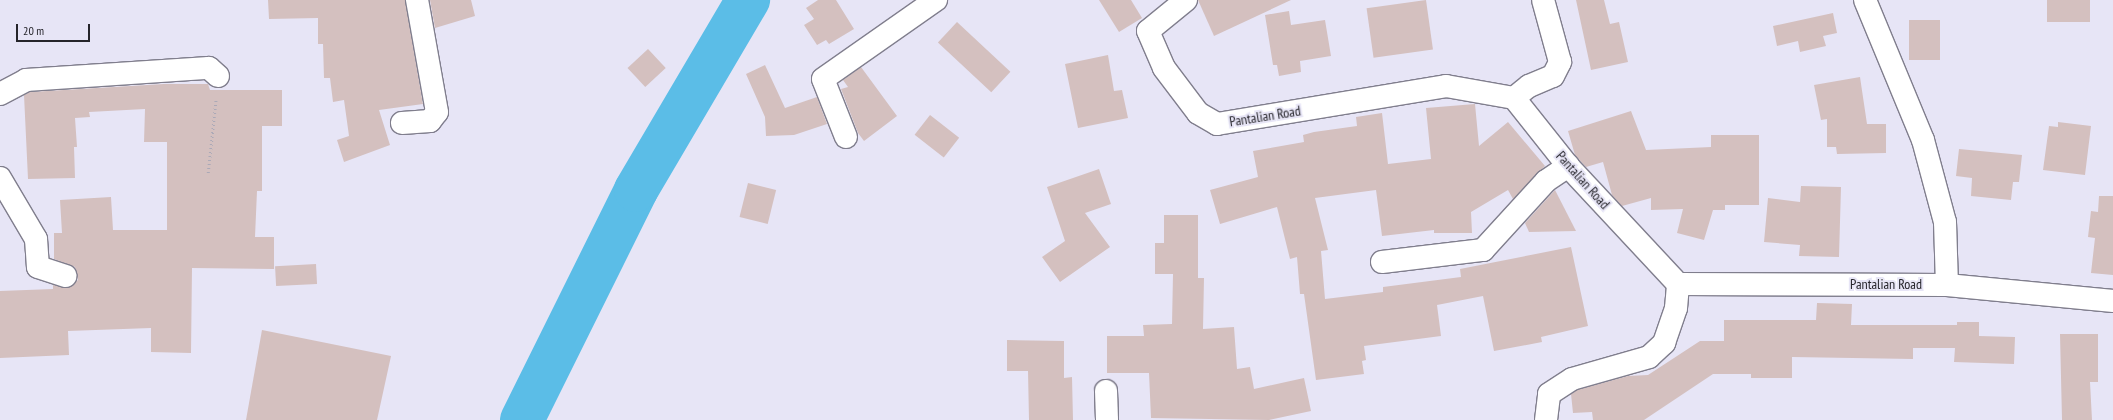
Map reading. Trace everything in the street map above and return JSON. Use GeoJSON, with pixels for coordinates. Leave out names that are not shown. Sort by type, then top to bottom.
{"type":"FeatureCollection","features":[{"type":"Feature","properties":{"kind":"street"},"geometry":{"type":"LineString","coordinates":[[402,123],[430,121],[437,112],[416,0]]}},
{"type":"Feature","properties":{"kind":"street"},"geometry":{"type":"LineString","coordinates":[[846,137],[822,79],[936,0]]}},
{"type":"Feature","properties":{"kind":"street","name":"Pantalian Road"},"geometry":{"type":"LineString","coordinates":[[1186,0],[1148,31],[1164,68],[1198,113],[1217,124],[1446,86],[1514,98],[1568,166],[1678,284],[1947,285],[2113,301]]}},
{"type":"Feature","properties":{"kind":"street"},"geometry":{"type":"LineString","coordinates":[[1514,98],[1529,86],[1553,76],[1560,62],[1543,0]]}},
{"type":"Feature","properties":{"kind":"street"},"geometry":{"type":"LineString","coordinates":[[1865,0],[1923,140],[1945,222],[1947,285]]}},
{"type":"Feature","properties":{"kind":"street"},"geometry":{"type":"LineString","coordinates":[[0,94],[26,80],[209,68],[218,76]]}},
{"type":"Feature","properties":{"kind":"street"},"geometry":{"type":"LineString","coordinates":[[1382,262],[1484,250],[1546,181],[1568,166]]}},
{"type":"Feature","properties":{"kind":"street"},"geometry":{"type":"LineString","coordinates":[[0,178],[36,239],[38,267],[66,276]]}},
{"type":"Feature","properties":{"kind":"street"},"geometry":{"type":"LineString","coordinates":[[1546,420],[1549,394],[1572,379],[1648,357],[1664,343],[1676,308],[1678,284]]}},
{"type":"Feature","properties":{"kind":"street"},"geometry":{"type":"LineString","coordinates":[[1106,390],[1107,420]]}},
{"type":"Feature","properties":{"kind":"path"},"geometry":{"type":"LineString","coordinates":[[208,173],[218,76]]}},
{"type":"Feature","properties":{"kind":"building"},"geometry":{"type":"Polygon","coordinates":[[[268,0],[405,0],[423,104],[379,110],[390,145],[344,162],[337,140],[349,136],[344,100],[333,102],[330,78],[324,78],[323,44],[318,44],[318,18],[269,19],[268,0]]]}},
{"type":"Feature","properties":{"kind":"building"},"geometry":{"type":"Polygon","coordinates":[[[430,0],[471,0],[475,16],[435,28],[430,0]]]}},
{"type":"Feature","properties":{"kind":"building"},"geometry":{"type":"Polygon","coordinates":[[[818,0],[836,0],[854,29],[829,44],[826,40],[817,45],[804,25],[814,19],[806,8],[818,0]]]}},
{"type":"Feature","properties":{"kind":"building"},"geometry":{"type":"Polygon","coordinates":[[[1099,0],[1131,0],[1142,18],[1119,32],[1099,0]]]}},
{"type":"Feature","properties":{"kind":"building"},"geometry":{"type":"Polygon","coordinates":[[[1198,0],[1291,0],[1214,36],[1198,0]]]}},
{"type":"Feature","properties":{"kind":"building"},"geometry":{"type":"Polygon","coordinates":[[[1426,0],[1433,50],[1374,58],[1367,8],[1426,0]]]}},
{"type":"Feature","properties":{"kind":"building"},"geometry":{"type":"Polygon","coordinates":[[[1576,0],[1604,0],[1610,24],[1619,22],[1628,62],[1591,70],[1576,0]]]}},
{"type":"Feature","properties":{"kind":"building"},"geometry":{"type":"Polygon","coordinates":[[[2047,0],[2090,0],[2090,22],[2047,22],[2047,0]]]}},
{"type":"Feature","properties":{"kind":"building"},"geometry":{"type":"Polygon","coordinates":[[[1289,11],[1291,25],[1325,20],[1331,56],[1300,61],[1301,72],[1279,76],[1277,65],[1273,65],[1265,15],[1289,11]]]}},
{"type":"Feature","properties":{"kind":"building"},"geometry":{"type":"Polygon","coordinates":[[[1833,13],[1837,33],[1823,36],[1826,46],[1800,52],[1798,41],[1777,46],[1773,26],[1833,13]]]}},
{"type":"Feature","properties":{"kind":"building"},"geometry":{"type":"Polygon","coordinates":[[[1909,20],[1940,20],[1940,60],[1909,60],[1909,20]]]}},
{"type":"Feature","properties":{"kind":"building"},"geometry":{"type":"Polygon","coordinates":[[[957,22],[1010,72],[991,92],[938,42],[957,22]]]}},
{"type":"Feature","properties":{"kind":"building"},"geometry":{"type":"Polygon","coordinates":[[[648,49],[666,68],[645,87],[628,68],[648,49]]]}},
{"type":"Feature","properties":{"kind":"building"},"geometry":{"type":"Polygon","coordinates":[[[1108,55],[1114,91],[1122,90],[1128,118],[1078,128],[1065,64],[1108,55]]]}},
{"type":"Feature","properties":{"kind":"building"},"geometry":{"type":"Polygon","coordinates":[[[765,65],[785,108],[817,97],[827,124],[794,135],[766,136],[765,117],[746,74],[765,65]]]}},
{"type":"Feature","properties":{"kind":"building"},"geometry":{"type":"Polygon","coordinates":[[[861,67],[897,116],[864,141],[858,133],[841,89],[848,87],[843,80],[861,67]]]}},
{"type":"Feature","properties":{"kind":"building"},"geometry":{"type":"Polygon","coordinates":[[[1860,77],[1867,124],[1886,124],[1886,153],[1837,154],[1836,147],[1827,147],[1827,119],[1821,120],[1814,85],[1860,77]]]}},
{"type":"Feature","properties":{"kind":"building"},"geometry":{"type":"Polygon","coordinates":[[[164,84],[208,84],[210,90],[282,90],[282,126],[262,126],[262,191],[257,191],[255,237],[274,237],[274,269],[192,268],[191,353],[151,352],[151,328],[68,331],[69,355],[0,358],[0,291],[53,289],[53,285],[68,288],[78,280],[75,267],[54,259],[54,233],[62,233],[60,200],[111,197],[113,230],[167,230],[167,142],[144,142],[145,109],[89,112],[90,117],[75,118],[77,147],[74,147],[75,178],[28,179],[24,95],[30,92],[164,84]]]}},
{"type":"Feature","properties":{"kind":"building"},"geometry":{"type":"Polygon","coordinates":[[[1475,104],[1479,146],[1508,122],[1545,166],[1513,199],[1508,190],[1471,212],[1472,233],[1434,233],[1434,230],[1382,236],[1376,190],[1315,198],[1328,250],[1321,251],[1325,299],[1383,292],[1383,287],[1461,277],[1460,269],[1571,247],[1588,326],[1541,337],[1542,342],[1494,351],[1483,296],[1437,305],[1441,336],[1364,346],[1366,360],[1362,361],[1364,374],[1316,380],[1304,294],[1300,294],[1297,257],[1290,259],[1277,207],[1220,224],[1210,190],[1258,177],[1253,151],[1304,142],[1303,135],[1357,126],[1356,117],[1382,113],[1388,164],[1431,159],[1426,108],[1475,104]]]}},
{"type":"Feature","properties":{"kind":"building"},"geometry":{"type":"Polygon","coordinates":[[[1631,111],[1646,150],[1711,147],[1711,135],[1759,135],[1759,205],[1725,205],[1725,210],[1713,210],[1704,240],[1677,233],[1683,209],[1651,210],[1651,198],[1622,206],[1612,195],[1603,162],[1586,167],[1575,155],[1568,131],[1631,111]]]}},
{"type":"Feature","properties":{"kind":"building"},"geometry":{"type":"Polygon","coordinates":[[[930,115],[959,138],[944,157],[915,135],[930,115]]]}},
{"type":"Feature","properties":{"kind":"building"},"geometry":{"type":"Polygon","coordinates":[[[2058,122],[2091,126],[2085,175],[2043,170],[2049,126],[2058,127],[2058,122]]]}},
{"type":"Feature","properties":{"kind":"building"},"geometry":{"type":"Polygon","coordinates":[[[1959,149],[2022,155],[2019,182],[2013,182],[2011,200],[1971,196],[1972,178],[1956,176],[1959,149]]]}},
{"type":"Feature","properties":{"kind":"building"},"geometry":{"type":"Polygon","coordinates":[[[1099,169],[1111,204],[1085,213],[1110,247],[1060,282],[1042,257],[1065,241],[1047,187],[1099,169]]]}},
{"type":"Feature","properties":{"kind":"building"},"geometry":{"type":"Polygon","coordinates":[[[748,183],[776,190],[768,224],[740,217],[748,183]]]}},
{"type":"Feature","properties":{"kind":"building"},"geometry":{"type":"Polygon","coordinates":[[[1801,186],[1841,187],[1839,257],[1799,256],[1800,245],[1764,242],[1768,198],[1800,202],[1801,186]]]}},
{"type":"Feature","properties":{"kind":"building"},"geometry":{"type":"Polygon","coordinates":[[[1555,190],[1576,231],[1529,232],[1525,223],[1555,190]]]}},
{"type":"Feature","properties":{"kind":"building"},"geometry":{"type":"Polygon","coordinates":[[[2099,196],[2113,196],[2113,275],[2091,273],[2095,238],[2088,237],[2091,211],[2098,212],[2099,196]]]}},
{"type":"Feature","properties":{"kind":"building"},"geometry":{"type":"Polygon","coordinates":[[[1164,215],[1198,215],[1198,278],[1204,278],[1203,329],[1234,327],[1237,369],[1250,367],[1254,389],[1304,378],[1311,411],[1269,420],[1151,418],[1149,373],[1107,373],[1107,336],[1144,336],[1143,325],[1172,324],[1173,274],[1155,274],[1155,243],[1164,243],[1164,215]]]}},
{"type":"Feature","properties":{"kind":"building"},"geometry":{"type":"Polygon","coordinates":[[[316,264],[317,284],[276,286],[275,266],[316,264]]]}},
{"type":"Feature","properties":{"kind":"building"},"geometry":{"type":"Polygon","coordinates":[[[1817,303],[1852,304],[1851,325],[1957,325],[1957,322],[1979,322],[1979,336],[2015,337],[2014,364],[1954,362],[1955,348],[1913,348],[1913,359],[1792,357],[1792,378],[1751,378],[1751,374],[1713,374],[1644,420],[1593,420],[1592,412],[1573,413],[1571,394],[1577,390],[1628,376],[1648,375],[1700,341],[1724,341],[1724,320],[1816,320],[1817,303]]]}},
{"type":"Feature","properties":{"kind":"building"},"geometry":{"type":"Polygon","coordinates":[[[262,330],[391,356],[377,420],[246,420],[262,330]]]}},
{"type":"Feature","properties":{"kind":"building"},"geometry":{"type":"Polygon","coordinates":[[[2060,334],[2098,334],[2098,382],[2090,382],[2092,420],[2062,420],[2060,334]]]}},
{"type":"Feature","properties":{"kind":"building"},"geometry":{"type":"Polygon","coordinates":[[[1007,340],[1064,341],[1064,378],[1072,377],[1073,420],[1029,420],[1028,371],[1007,371],[1007,340]]]}},
{"type":"Feature","properties":{"kind":"waterway"},"geometry":{"type":"LineString","coordinates":[[522,420],[636,190],[748,0]]}}]}
